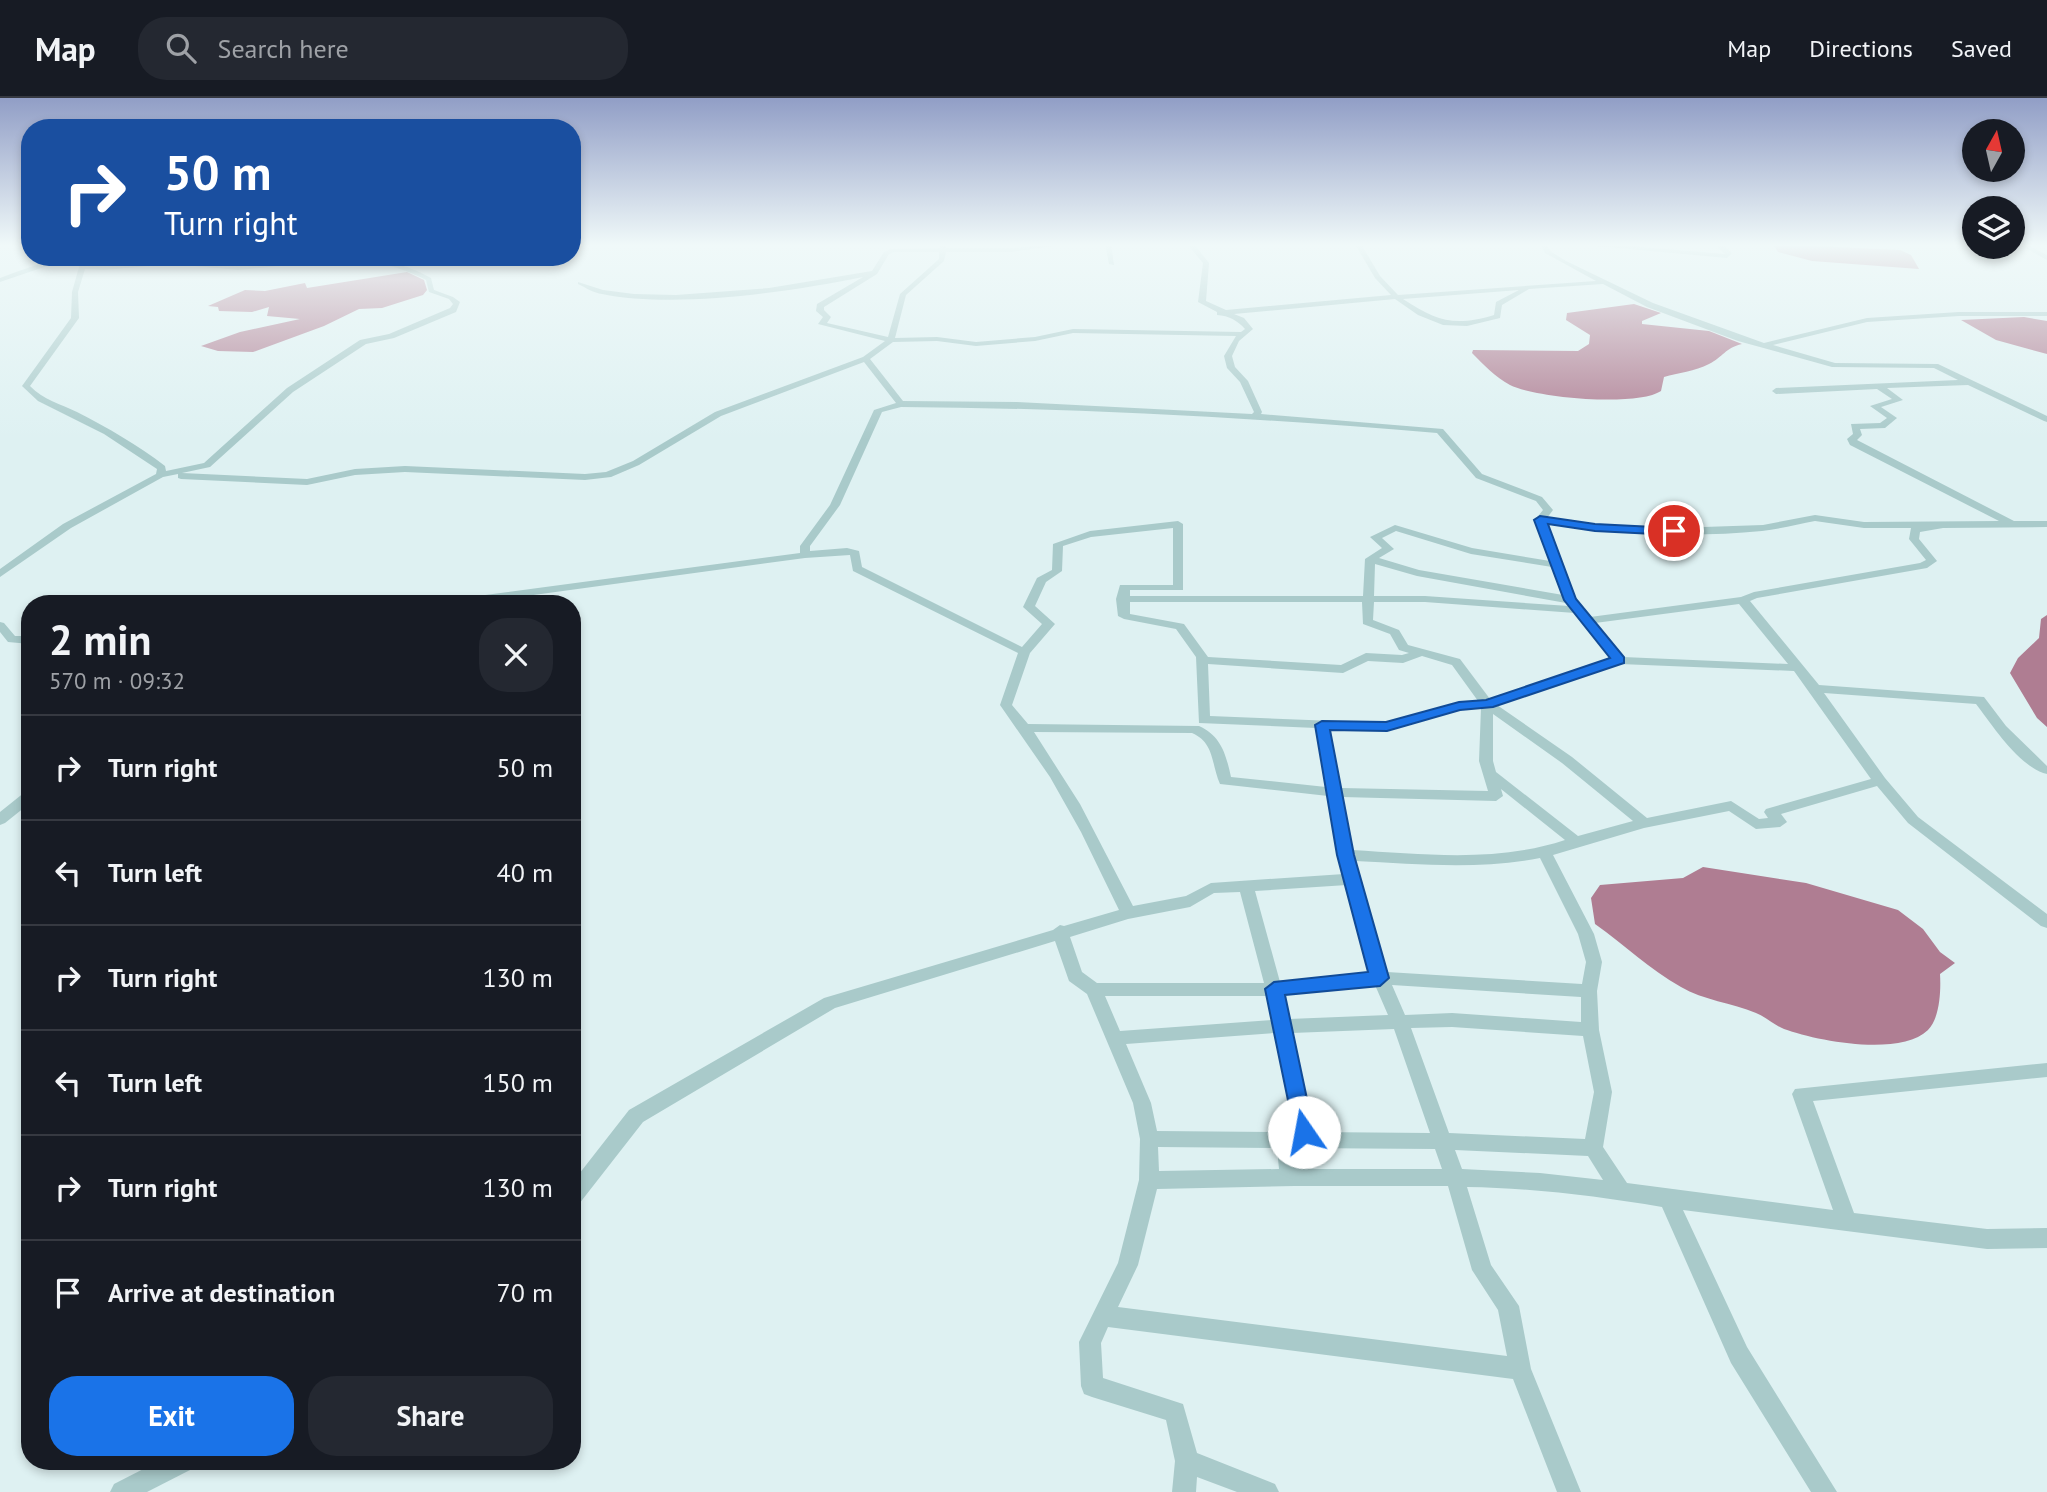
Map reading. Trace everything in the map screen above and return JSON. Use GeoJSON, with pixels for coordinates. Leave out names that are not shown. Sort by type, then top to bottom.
{"type":"FeatureCollection","features":[{"type":"Feature","properties":{"kind":"street"},"geometry":{"type":"LineString","coordinates":[[75,309],[75,318],[26,386],[35,398],[69,412],[141,451],[162,468],[160,475]]}},
{"type":"Feature","properties":{"kind":"street"},"geometry":{"type":"LineString","coordinates":[[0,575],[67,526],[160,475],[207,465],[290,390],[363,342],[391,336],[454,309]]}},
{"type":"Feature","properties":{"kind":"street"},"geometry":{"type":"LineString","coordinates":[[820,309],[827,317],[822,324],[891,340],[937,339],[992,343],[1073,331],[1242,334]]}},
{"type":"Feature","properties":{"kind":"street"},"geometry":{"type":"LineString","coordinates":[[160,475],[307,482],[377,469],[585,477],[608,475],[636,463],[718,414],[866,359],[891,340],[899,309]]}},
{"type":"Feature","properties":{"kind":"street"},"geometry":{"type":"LineString","coordinates":[[1214,309],[1241,320],[1249,329],[1242,334],[1228,356],[1231,368],[1244,381],[1258,412],[1255,416]]}},
{"type":"Feature","properties":{"kind":"street"},"geometry":{"type":"LineString","coordinates":[[1220,313],[1263,309]]}},
{"type":"Feature","properties":{"kind":"street"},"geometry":{"type":"LineString","coordinates":[[1412,309],[1428,320],[1440,324],[1497,316],[1498,309]]}},
{"type":"Feature","properties":{"kind":"street"},"geometry":{"type":"LineString","coordinates":[[1662,309],[1764,345],[1835,365],[1935,366],[2047,419]]}},
{"type":"Feature","properties":{"kind":"street"},"geometry":{"type":"LineString","coordinates":[[1764,345],[1867,320],[1959,314],[2047,314]]}},
{"type":"Feature","properties":{"kind":"street"},"geometry":{"type":"LineString","coordinates":[[866,359],[901,404]]}},
{"type":"Feature","properties":{"kind":"street"},"geometry":{"type":"LineString","coordinates":[[1776,391],[1972,382]]}},
{"type":"Feature","properties":{"kind":"street"},"geometry":{"type":"LineString","coordinates":[[1878,386],[1899,400],[1874,406],[1894,418],[1882,426],[1854,426],[1858,435],[1852,439],[1853,443],[2013,525]]}},
{"type":"Feature","properties":{"kind":"street"},"geometry":{"type":"LineString","coordinates":[[805,555],[805,546],[835,505],[878,410],[901,404],[1017,405],[1255,416],[1440,431],[1479,476],[1539,499],[1548,510],[1540,520]]}},
{"type":"Feature","properties":{"kind":"street"},"geometry":{"type":"LineString","coordinates":[[1540,520],[1595,528],[1674,531],[1763,527],[1815,519],[1864,525],[2047,524]]}},
{"type":"Feature","properties":{"kind":"street"},"geometry":{"type":"LineString","coordinates":[[1540,520],[1570,600],[1619,660]]}},
{"type":"Feature","properties":{"kind":"street"},"geometry":{"type":"LineString","coordinates":[[1128,913],[1026,727],[1006,705],[1024,652],[1049,624],[1029,607],[1041,580],[1057,571],[1058,544],[1090,534],[1178,524],[1179,588],[1124,587],[1122,599],[1124,616],[1180,626],[1202,660],[1199,724]]}},
{"type":"Feature","properties":{"kind":"street"},"geometry":{"type":"LineString","coordinates":[[1122,599],[1425,599],[1584,615],[1744,600],[1754,595],[1923,566],[1932,561],[1914,539],[1915,530],[1939,526]]}},
{"type":"Feature","properties":{"kind":"street"},"geometry":{"type":"LineString","coordinates":[[1370,559],[1388,548],[1375,537],[1395,527],[1471,551],[1557,565]]}},
{"type":"Feature","properties":{"kind":"street"},"geometry":{"type":"LineString","coordinates":[[507,595],[847,551],[855,554],[857,569],[1024,652]]}},
{"type":"Feature","properties":{"kind":"street"},"geometry":{"type":"LineString","coordinates":[[1370,559],[1417,573],[1570,600]]}},
{"type":"Feature","properties":{"kind":"street"},"geometry":{"type":"LineString","coordinates":[[1370,559],[1365,600],[1367,622],[1395,632],[1403,647],[1456,662],[1488,704],[1567,761],[1644,823]]}},
{"type":"Feature","properties":{"kind":"street"},"geometry":{"type":"LineString","coordinates":[[1744,600],[1913,820],[2047,922]]}},
{"type":"Feature","properties":{"kind":"street"},"geometry":{"type":"LineString","coordinates":[[0,625],[12,639],[21,640]]}},
{"type":"Feature","properties":{"kind":"street"},"geometry":{"type":"LineString","coordinates":[[1202,660],[1343,669],[1366,657],[1402,659],[1422,652]]}},
{"type":"Feature","properties":{"kind":"street"},"geometry":{"type":"LineString","coordinates":[[1026,727],[1199,724],[1387,727],[1459,706],[1488,704],[1619,660],[1798,668]]}},
{"type":"Feature","properties":{"kind":"street"},"geometry":{"type":"LineString","coordinates":[[1815,689],[1980,700],[2001,729],[2039,768],[2047,770]]}},
{"type":"Feature","properties":{"kind":"street"},"geometry":{"type":"LineString","coordinates":[[1199,724],[1216,742],[1226,781],[1334,792],[1496,796],[1486,761],[1488,704]]}},
{"type":"Feature","properties":{"kind":"street"},"geometry":{"type":"LineString","coordinates":[[1322,725],[1346,855],[1380,978],[1401,1024],[1455,1178],[1482,1270],[1508,1306],[1520,1369],[1569,1492]]}},
{"type":"Feature","properties":{"kind":"street"},"geometry":{"type":"LineString","coordinates":[[1492,775],[1576,842]]}},
{"type":"Feature","properties":{"kind":"street"},"geometry":{"type":"LineString","coordinates":[[1346,855],[1481,861],[1545,854],[1576,842],[1644,823],[1731,806],[1756,824],[1780,822],[1771,812],[1880,780]]}},
{"type":"Feature","properties":{"kind":"street"},"geometry":{"type":"LineString","coordinates":[[0,820],[21,802]]}},
{"type":"Feature","properties":{"kind":"street"},"geometry":{"type":"LineString","coordinates":[[1545,854],[1586,934],[1594,962],[1590,991],[1590,1030],[1603,1091],[1594,1148],[1620,1189]]}},
{"type":"Feature","properties":{"kind":"street"},"geometry":{"type":"LineString","coordinates":[[581,1186],[636,1116],[830,1003],[1060,932],[1128,913],[1191,901],[1211,888],[1352,879]]}},
{"type":"Feature","properties":{"kind":"street"},"geometry":{"type":"LineString","coordinates":[[1246,886],[1274,989],[1304,1132],[1286,1139]]}},
{"type":"Feature","properties":{"kind":"street"},"geometry":{"type":"LineString","coordinates":[[1060,932],[1075,976],[1094,990],[1116,1038],[1142,1103],[1149,1139],[1149,1180],[1128,1265],[1090,1342],[1092,1386],[1175,1412],[1187,1461],[1184,1492]]}},
{"type":"Feature","properties":{"kind":"street"},"geometry":{"type":"LineString","coordinates":[[1094,990],[1274,989],[1380,978],[1590,991]]}},
{"type":"Feature","properties":{"kind":"street"},"geometry":{"type":"LineString","coordinates":[[1116,1038],[1281,1026],[1401,1024],[1452,1020],[1590,1030]]}},
{"type":"Feature","properties":{"kind":"street"},"geometry":{"type":"LineString","coordinates":[[1847,1222],[1801,1094],[2047,1070]]}},
{"type":"Feature","properties":{"kind":"street"},"geometry":{"type":"LineString","coordinates":[[1149,1139],[1440,1141],[1594,1148]]}},
{"type":"Feature","properties":{"kind":"street"},"geometry":{"type":"LineString","coordinates":[[1286,1139],[1290,1179]]}},
{"type":"Feature","properties":{"kind":"street"},"geometry":{"type":"LineString","coordinates":[[1149,1180],[1455,1178],[1620,1189],[1668,1199],[1987,1239],[2047,1238]]}},
{"type":"Feature","properties":{"kind":"street"},"geometry":{"type":"LineString","coordinates":[[1668,1199],[1739,1354],[1825,1492]]}},
{"type":"Feature","properties":{"kind":"street"},"geometry":{"type":"LineString","coordinates":[[1102,1316],[1520,1369]]}},
{"type":"Feature","properties":{"kind":"street"},"geometry":{"type":"LineString","coordinates":[[1187,1461],[1268,1492]]}},
{"type":"Feature","properties":{"kind":"street"},"geometry":{"type":"LineString","coordinates":[[122,1492],[166,1470]]}},
{"type":"Feature","properties":{"kind":"shaded area"},"geometry":{"type":"Polygon","coordinates":[[[219,309],[262,309],[252,312],[219,309]]]}},
{"type":"Feature","properties":{"kind":"shaded area"},"geometry":{"type":"Polygon","coordinates":[[[269,309],[359,309],[324,326],[253,352],[218,351],[201,346],[240,332],[300,319],[267,316],[269,309]]]}},
{"type":"Feature","properties":{"kind":"shaded area"},"geometry":{"type":"Polygon","coordinates":[[[1596,309],[1649,309],[1661,313],[1642,321],[1642,324],[1709,331],[1742,344],[1704,366],[1664,377],[1661,391],[1649,396],[1610,400],[1563,397],[1523,390],[1499,378],[1472,353],[1473,350],[1578,351],[1589,344],[1590,335],[1566,320],[1567,313],[1596,309]]]}},
{"type":"Feature","properties":{"kind":"shaded area"},"geometry":{"type":"Polygon","coordinates":[[[2024,317],[2047,321],[2047,354],[1996,340],[1961,320],[2024,317]]]}},
{"type":"Feature","properties":{"kind":"shaded area"},"geometry":{"type":"Polygon","coordinates":[[[2047,615],[2047,727],[2037,718],[2010,673],[2018,658],[2039,638],[2041,619],[2047,615]]]}},
{"type":"Feature","properties":{"kind":"shaded area"},"geometry":{"type":"Polygon","coordinates":[[[1703,867],[1806,883],[1898,910],[1923,929],[1940,952],[1955,963],[1940,974],[1939,1004],[1932,1025],[1915,1038],[1879,1045],[1837,1042],[1799,1034],[1756,1013],[1681,987],[1658,973],[1595,924],[1591,898],[1600,885],[1683,878],[1703,867]]]}},
{"type":"Feature","properties":{"kind":"route"},"geometry":{"type":"LineString","coordinates":[[1304,1132],[1274,989],[1380,978],[1346,855],[1322,725],[1387,727],[1459,706],[1488,704],[1619,660],[1570,600],[1540,520],[1595,528],[1674,531]]}}]}
